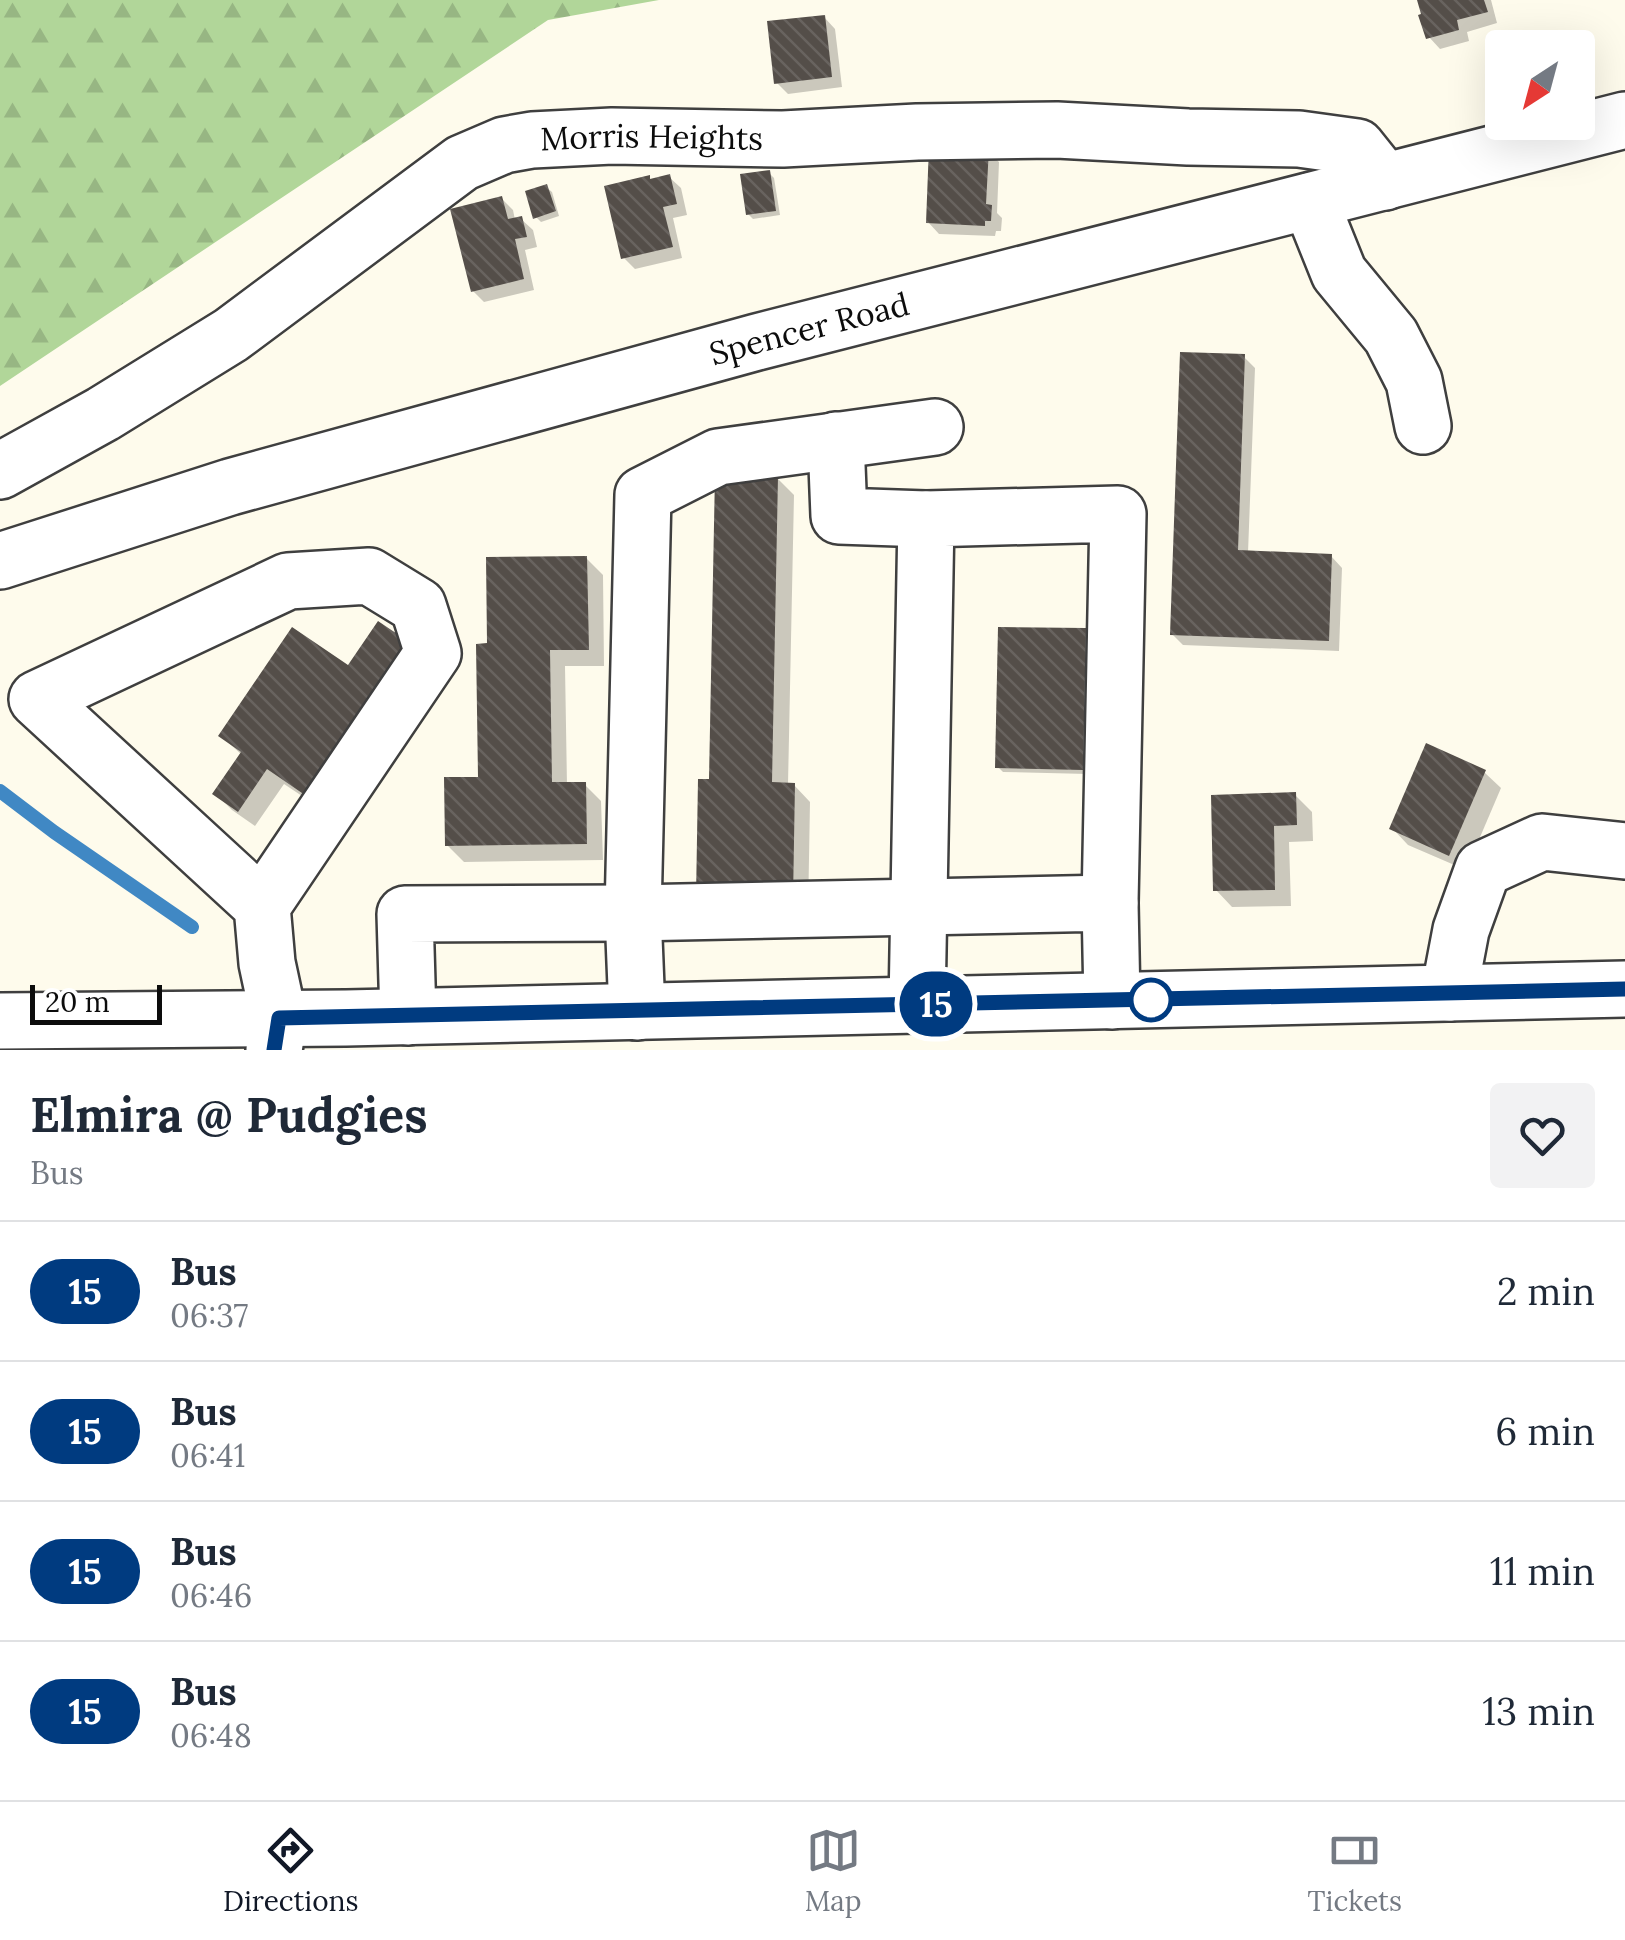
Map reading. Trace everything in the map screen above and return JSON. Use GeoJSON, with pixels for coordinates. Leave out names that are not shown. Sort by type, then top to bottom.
{"type":"FeatureCollection","features":[{"type":"Feature","properties":{"kind":"street","name":"Spencer Road"},"geometry":{"type":"LineString","coordinates":[[0,561],[230,486],[757,342],[1625,120]]}},
{"type":"Feature","properties":{"kind":"street","name":"Morris Heights"},"geometry":{"type":"LineString","coordinates":[[0,471],[103,414],[231,335],[462,163],[504,145],[612,136],[783,139],[1056,130],[1299,139],[1358,147],[1385,182]]}},
{"type":"Feature","properties":{"kind":"street"},"geometry":{"type":"LineString","coordinates":[[1310,201],[1339,272],[1391,336],[1414,381],[1423,426]]}},
{"type":"Feature","properties":{"kind":"street"},"geometry":{"type":"LineString","coordinates":[[638,1012],[634,913],[644,496],[718,458],[935,427]]}},
{"type":"Feature","properties":{"kind":"street"},"geometry":{"type":"LineString","coordinates":[[836,440],[839,516],[926,519],[1118,514],[1110,903],[1112,1001]]}},
{"type":"Feature","properties":{"kind":"street"},"geometry":{"type":"LineString","coordinates":[[917,1005],[926,519]]}},
{"type":"Feature","properties":{"kind":"street"},"geometry":{"type":"LineString","coordinates":[[262,906],[38,698],[288,581],[369,576],[418,606],[432,653],[262,906],[276,1034]]}},
{"type":"Feature","properties":{"kind":"street"},"geometry":{"type":"LineString","coordinates":[[1449,993],[1461,930],[1483,869],[1542,842],[1625,850]]}},
{"type":"Feature","properties":{"kind":"street"},"geometry":{"type":"LineString","coordinates":[[408,1016],[404,914],[1110,903]]}},
{"type":"Feature","properties":{"kind":"street"},"geometry":{"type":"LineString","coordinates":[[0,1021],[276,1034],[408,1016],[1625,988]]}},
{"type":"Feature","properties":{"kind":"green space"},"geometry":{"type":"Polygon","coordinates":[[[0,0],[659,0],[548,20],[0,386],[0,0]]]}},
{"type":"Feature","properties":{"kind":"building"},"geometry":{"type":"Polygon","coordinates":[[[1417,0],[1484,0],[1488,12],[1457,20],[1459,30],[1426,39],[1417,0]]]}},
{"type":"Feature","properties":{"kind":"building"},"geometry":{"type":"Polygon","coordinates":[[[825,15],[832,77],[774,84],[767,21],[825,15]]]}},
{"type":"Feature","properties":{"kind":"building"},"geometry":{"type":"Polygon","coordinates":[[[929,146],[989,148],[986,204],[992,205],[991,221],[985,221],[985,226],[926,223],[929,146]]]}},
{"type":"Feature","properties":{"kind":"building"},"geometry":{"type":"Polygon","coordinates":[[[770,170],[776,211],[746,215],[740,174],[770,170]]]}},
{"type":"Feature","properties":{"kind":"building"},"geometry":{"type":"Polygon","coordinates":[[[670,174],[677,204],[663,207],[673,247],[621,259],[604,186],[670,174]]]}},
{"type":"Feature","properties":{"kind":"building"},"geometry":{"type":"Polygon","coordinates":[[[547,184],[556,211],[533,219],[525,191],[547,184]]]}},
{"type":"Feature","properties":{"kind":"building"},"geometry":{"type":"Polygon","coordinates":[[[502,196],[508,219],[522,216],[527,237],[515,239],[524,279],[471,292],[450,209],[502,196]]]}},
{"type":"Feature","properties":{"kind":"building"},"geometry":{"type":"Polygon","coordinates":[[[1180,352],[1245,354],[1238,550],[1332,554],[1329,641],[1170,635],[1180,352]]]}},
{"type":"Feature","properties":{"kind":"building"},"geometry":{"type":"Polygon","coordinates":[[[715,474],[778,476],[772,782],[795,783],[793,899],[696,897],[698,779],[709,779],[715,474]]]}},
{"type":"Feature","properties":{"kind":"building"},"geometry":{"type":"Polygon","coordinates":[[[587,556],[589,650],[550,650],[552,782],[586,782],[587,844],[445,846],[444,777],[478,777],[476,644],[487,643],[486,557],[587,556]]]}},
{"type":"Feature","properties":{"kind":"building"},"geometry":{"type":"Polygon","coordinates":[[[378,621],[415,646],[318,804],[267,769],[238,812],[212,794],[241,752],[218,736],[292,627],[348,665],[378,621]]]}},
{"type":"Feature","properties":{"kind":"building"},"geometry":{"type":"Polygon","coordinates":[[[998,627],[1086,628],[1083,770],[995,768],[998,627]]]}},
{"type":"Feature","properties":{"kind":"building"},"geometry":{"type":"Polygon","coordinates":[[[1426,743],[1486,770],[1449,856],[1389,829],[1426,743]]]}},
{"type":"Feature","properties":{"kind":"building"},"geometry":{"type":"Polygon","coordinates":[[[1296,792],[1297,825],[1274,826],[1275,890],[1213,891],[1211,795],[1296,792]]]}},
{"type":"Feature","properties":{"kind":"waterway"},"geometry":{"type":"LineString","coordinates":[[0,791],[192,927]]}},
{"type":"Feature","properties":{"kind":"bus line","name":"15"},"geometry":{"type":"LineString","coordinates":[[274,1050],[279,1018],[1625,989]]}}]}
